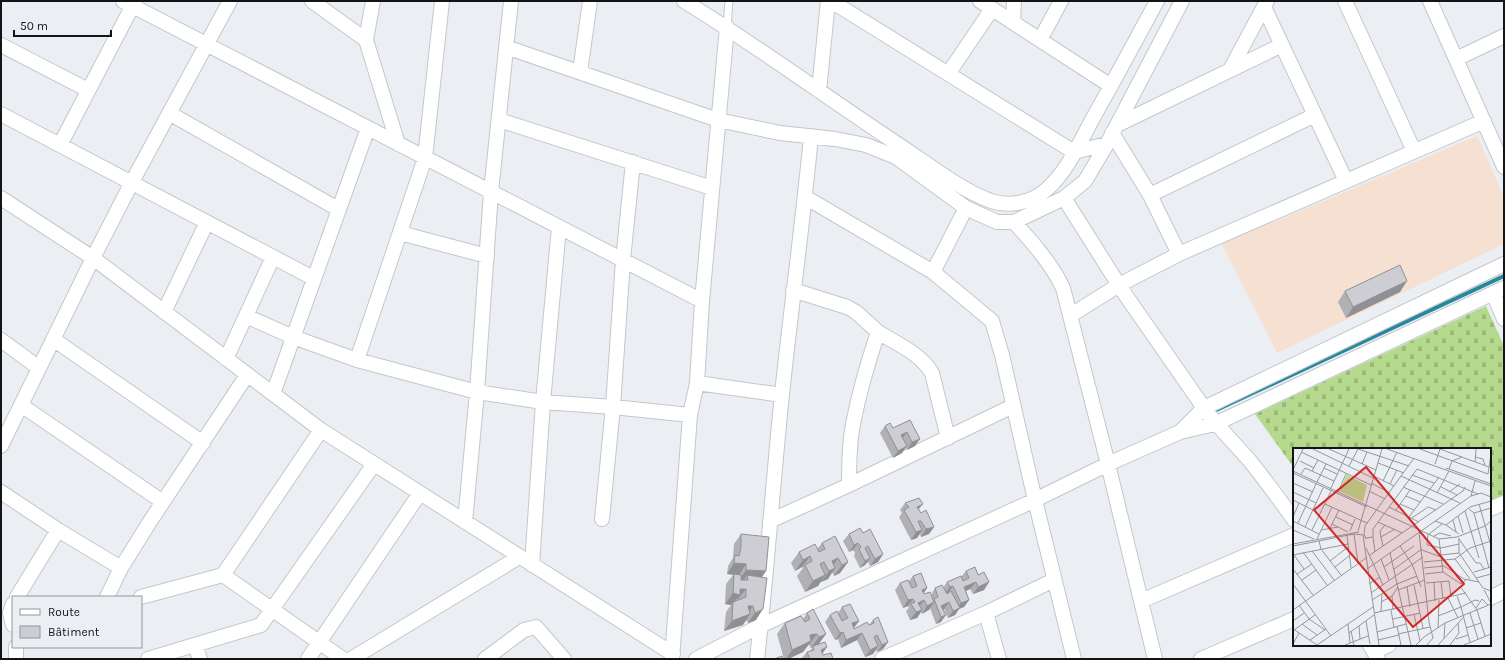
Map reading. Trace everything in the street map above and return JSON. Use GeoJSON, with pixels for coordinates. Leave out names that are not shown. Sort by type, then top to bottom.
{"type":"FeatureCollection","features":[{"type":"Feature","properties":{"kind":"street"},"geometry":{"type":"LineString","coordinates":[[1,446],[92,258],[230,1]]}},
{"type":"Feature","properties":{"kind":"street"},"geometry":{"type":"LineString","coordinates":[[312,1],[366,40]]}},
{"type":"Feature","properties":{"kind":"street"},"geometry":{"type":"LineString","coordinates":[[373,1],[366,40],[398,144]]}},
{"type":"Feature","properties":{"kind":"street"},"geometry":{"type":"LineString","coordinates":[[357,360],[425,158],[442,1]]}},
{"type":"Feature","properties":{"kind":"street"},"geometry":{"type":"LineString","coordinates":[[465,522],[477,392],[491,192],[511,1]]}},
{"type":"Feature","properties":{"kind":"street"},"geometry":{"type":"LineString","coordinates":[[580,72],[590,1]]}},
{"type":"Feature","properties":{"kind":"street"},"geometry":{"type":"LineString","coordinates":[[684,1],[727,27],[868,125],[971,192],[992,201],[1008,204],[1024,202],[1036,196],[1046,190],[1061,174],[1157,1]]}},
{"type":"Feature","properties":{"kind":"street"},"geometry":{"type":"LineString","coordinates":[[819,91],[829,1],[1074,152]]}},
{"type":"Feature","properties":{"kind":"street"},"geometry":{"type":"LineString","coordinates":[[1013,22],[1014,1]]}},
{"type":"Feature","properties":{"kind":"street"},"geometry":{"type":"LineString","coordinates":[[1040,40],[1062,1]]}},
{"type":"Feature","properties":{"kind":"street"},"geometry":{"type":"LineString","coordinates":[[506,47],[718,120],[780,133],[811,136],[866,145],[896,157],[966,208],[996,222],[1014,222],[1064,198],[1085,181],[1092,172],[1182,1]]}},
{"type":"Feature","properties":{"kind":"street"},"geometry":{"type":"LineString","coordinates":[[1345,1],[1414,151]]}},
{"type":"Feature","properties":{"kind":"street"},"geometry":{"type":"LineString","coordinates":[[1430,1],[1504,167]]}},
{"type":"Feature","properties":{"kind":"street"},"geometry":{"type":"LineString","coordinates":[[60,145],[130,3],[206,44],[702,301]]}},
{"type":"Feature","properties":{"kind":"street"},"geometry":{"type":"LineString","coordinates":[[1230,70],[1266,4]]}},
{"type":"Feature","properties":{"kind":"street"},"geometry":{"type":"LineString","coordinates":[[1266,4],[1282,45],[1346,181]]}},
{"type":"Feature","properties":{"kind":"street"},"geometry":{"type":"LineString","coordinates":[[948,74],[986,5],[1110,86]]}},
{"type":"Feature","properties":{"kind":"street"},"geometry":{"type":"LineString","coordinates":[[1,198],[92,258],[321,430],[672,656],[690,415],[697,383],[702,301],[727,27]]}},
{"type":"Feature","properties":{"kind":"street"},"geometry":{"type":"LineString","coordinates":[[1456,59],[1504,36]]}},
{"type":"Feature","properties":{"kind":"street"},"geometry":{"type":"LineString","coordinates":[[1074,152],[1112,134],[1230,70],[1282,45]]}},
{"type":"Feature","properties":{"kind":"street"},"geometry":{"type":"LineString","coordinates":[[1,46],[88,90]]}},
{"type":"Feature","properties":{"kind":"street"},"geometry":{"type":"LineString","coordinates":[[169,113],[338,209]]}},
{"type":"Feature","properties":{"kind":"street"},"geometry":{"type":"LineString","coordinates":[[1,114],[313,278]]}},
{"type":"Feature","properties":{"kind":"street"},"geometry":{"type":"LineString","coordinates":[[1150,195],[1315,115]]}},
{"type":"Feature","properties":{"kind":"street"},"geometry":{"type":"LineString","coordinates":[[499,120],[712,188]]}},
{"type":"Feature","properties":{"kind":"street"},"geometry":{"type":"LineString","coordinates":[[1071,315],[1119,285],[1179,254],[1484,121]]}},
{"type":"Feature","properties":{"kind":"street"},"geometry":{"type":"LineString","coordinates":[[273,394],[313,278],[368,128]]}},
{"type":"Feature","properties":{"kind":"street"},"geometry":{"type":"LineString","coordinates":[[1112,134],[1150,195],[1179,254]]}},
{"type":"Feature","properties":{"kind":"street"},"geometry":{"type":"LineString","coordinates":[[757,659],[782,395],[811,136]]}},
{"type":"Feature","properties":{"kind":"street"},"geometry":{"type":"LineString","coordinates":[[602,519],[614,407],[623,260],[633,162]]}},
{"type":"Feature","properties":{"kind":"street"},"geometry":{"type":"LineString","coordinates":[[805,197],[932,272],[992,321],[1002,355],[1035,500],[1074,659]]}},
{"type":"Feature","properties":{"kind":"street"},"geometry":{"type":"LineString","coordinates":[[1064,198],[1119,285],[1204,408],[1216,424],[1249,460],[1277,495],[1293,519]]}},
{"type":"Feature","properties":{"kind":"street"},"geometry":{"type":"LineString","coordinates":[[932,272],[966,208]]}},
{"type":"Feature","properties":{"kind":"street"},"geometry":{"type":"LineString","coordinates":[[164,312],[207,222]]}},
{"type":"Feature","properties":{"kind":"street"},"geometry":{"type":"LineString","coordinates":[[1014,222],[1045,258],[1056,274],[1063,288],[1108,464],[1155,659]]}},
{"type":"Feature","properties":{"kind":"street"},"geometry":{"type":"LineString","coordinates":[[532,565],[543,402],[559,227]]}},
{"type":"Feature","properties":{"kind":"street"},"geometry":{"type":"LineString","coordinates":[[400,233],[487,256]]}},
{"type":"Feature","properties":{"kind":"street"},"geometry":{"type":"LineString","coordinates":[[226,359],[272,257]]}},
{"type":"Feature","properties":{"kind":"street"},"geometry":{"type":"LineString","coordinates":[[1180,432],[1204,408],[1504,264]]}},
{"type":"Feature","properties":{"kind":"street"},"geometry":{"type":"LineString","coordinates":[[793,290],[847,307],[856,312],[878,332],[918,356],[927,364],[932,373],[948,438]]}},
{"type":"Feature","properties":{"kind":"street"},"geometry":{"type":"LineString","coordinates":[[696,659],[760,626],[1035,500],[1108,464],[1180,432],[1216,424],[1498,291],[1504,319]]}},
{"type":"Feature","properties":{"kind":"street"},"geometry":{"type":"LineString","coordinates":[[246,316],[293,337],[357,360],[477,392],[543,402],[614,407],[690,415]]}},
{"type":"Feature","properties":{"kind":"street"},"geometry":{"type":"LineString","coordinates":[[849,485],[853,425],[865,371],[878,332]]}},
{"type":"Feature","properties":{"kind":"street"},"geometry":{"type":"LineString","coordinates":[[53,339],[203,443]]}},
{"type":"Feature","properties":{"kind":"street"},"geometry":{"type":"LineString","coordinates":[[1,340],[39,368]]}},
{"type":"Feature","properties":{"kind":"street"},"geometry":{"type":"LineString","coordinates":[[108,596],[121,568],[247,375]]}},
{"type":"Feature","properties":{"kind":"street"},"geometry":{"type":"LineString","coordinates":[[697,383],[782,395]]}},
{"type":"Feature","properties":{"kind":"street"},"geometry":{"type":"LineString","coordinates":[[21,405],[163,502]]}},
{"type":"Feature","properties":{"kind":"street"},"geometry":{"type":"LineString","coordinates":[[770,521],[849,485],[1013,406]]}},
{"type":"Feature","properties":{"kind":"street"},"geometry":{"type":"LineString","coordinates":[[142,597],[223,575],[321,430]]}},
{"type":"Feature","properties":{"kind":"street"},"geometry":{"type":"LineString","coordinates":[[148,659],[261,625],[374,464]]}},
{"type":"Feature","properties":{"kind":"street"},"geometry":{"type":"LineString","coordinates":[[1,492],[58,530],[121,568]]}},
{"type":"Feature","properties":{"kind":"street"},"geometry":{"type":"LineString","coordinates":[[308,659],[420,493]]}},
{"type":"Feature","properties":{"kind":"street"},"geometry":{"type":"LineString","coordinates":[[1491,510],[1504,503]]}},
{"type":"Feature","properties":{"kind":"street"},"geometry":{"type":"LineString","coordinates":[[18,596],[58,530]]}},
{"type":"Feature","properties":{"kind":"street"},"geometry":{"type":"LineString","coordinates":[[1141,601],[1293,535]]}},
{"type":"Feature","properties":{"kind":"street"},"geometry":{"type":"LineString","coordinates":[[351,659],[519,557]]}},
{"type":"Feature","properties":{"kind":"street"},"geometry":{"type":"LineString","coordinates":[[223,575],[343,659]]}},
{"type":"Feature","properties":{"kind":"street"},"geometry":{"type":"LineString","coordinates":[[882,659],[986,613],[1054,580]]}},
{"type":"Feature","properties":{"kind":"street"},"geometry":{"type":"LineString","coordinates":[[1491,598],[1504,591]]}},
{"type":"Feature","properties":{"kind":"street"},"geometry":{"type":"LineString","coordinates":[[986,613],[999,659]]}},
{"type":"Feature","properties":{"kind":"street"},"geometry":{"type":"LineString","coordinates":[[1201,659],[1293,619]]}},
{"type":"Feature","properties":{"kind":"street"},"geometry":{"type":"LineString","coordinates":[[485,659],[524,630],[536,627],[564,659]]}},
{"type":"Feature","properties":{"kind":"street"},"geometry":{"type":"LineString","coordinates":[[195,645],[200,659]]}},
{"type":"Feature","properties":{"kind":"street"},"geometry":{"type":"LineString","coordinates":[[1374,652],[1386,646]]}},
{"type":"Feature","properties":{"kind":"street"},"geometry":{"type":"LineString","coordinates":[[16,648],[16,659]]}},
{"type":"Feature","properties":{"kind":"lane"},"geometry":{"type":"LineString","coordinates":[[727,27],[729,1]]}},
{"type":"Feature","properties":{"kind":"shaded area"},"geometry":{"type":"Polygon","coordinates":[[[1477,136],[1504,197],[1504,244],[1277,353],[1222,244],[1477,136]]]}},
{"type":"Feature","properties":{"kind":"green space"},"geometry":{"type":"Polygon","coordinates":[[[1486,306],[1504,346],[1504,495],[1491,501],[1491,448],[1293,448],[1293,467],[1255,414],[1486,306]]]}},
{"type":"Feature","properties":{"kind":"building"},"geometry":{"type":"Polygon","coordinates":[[[1400,265],[1407,281],[1353,307],[1345,291],[1400,265]]]}},
{"type":"Feature","properties":{"kind":"building"},"geometry":{"type":"Polygon","coordinates":[[[910,420],[920,439],[912,442],[907,432],[901,435],[907,446],[898,451],[885,426],[890,423],[893,428],[910,420]]]}},
{"type":"Feature","properties":{"kind":"building"},"geometry":{"type":"Polygon","coordinates":[[[919,498],[923,504],[917,507],[921,513],[926,510],[934,527],[926,529],[921,521],[918,521],[922,530],[916,532],[904,510],[909,507],[905,503],[919,498]]]}},
{"type":"Feature","properties":{"kind":"building"},"geometry":{"type":"Polygon","coordinates":[[[860,528],[863,533],[870,529],[883,554],[875,559],[868,546],[865,548],[870,558],[865,561],[859,549],[861,547],[858,543],[854,545],[849,534],[860,528]]]}},
{"type":"Feature","properties":{"kind":"building"},"geometry":{"type":"Polygon","coordinates":[[[741,534],[769,537],[766,571],[746,570],[746,564],[734,563],[735,555],[739,556],[741,534]]]}},
{"type":"Feature","properties":{"kind":"building"},"geometry":{"type":"Polygon","coordinates":[[[835,536],[848,562],[842,565],[838,558],[832,561],[835,568],[829,571],[824,562],[820,564],[825,575],[813,581],[805,565],[812,561],[810,556],[803,560],[799,552],[815,544],[819,552],[825,549],[822,543],[835,536]]]}},
{"type":"Feature","properties":{"kind":"building"},"geometry":{"type":"Polygon","coordinates":[[[975,567],[978,575],[984,572],[989,582],[978,587],[976,582],[964,587],[969,600],[961,603],[953,586],[950,587],[947,582],[961,576],[963,581],[969,578],[966,571],[975,567]]]}},
{"type":"Feature","properties":{"kind":"building"},"geometry":{"type":"Polygon","coordinates":[[[921,573],[927,588],[922,590],[924,594],[930,592],[934,602],[927,606],[924,600],[918,603],[922,610],[916,612],[911,604],[915,602],[913,599],[908,600],[900,583],[908,580],[912,588],[917,586],[913,576],[921,573]]]}},
{"type":"Feature","properties":{"kind":"building"},"geometry":{"type":"Polygon","coordinates":[[[734,574],[741,575],[741,580],[748,580],[747,575],[767,578],[763,609],[755,613],[753,606],[748,606],[750,614],[732,621],[733,602],[746,597],[746,589],[740,589],[740,595],[733,593],[734,574]]]}},
{"type":"Feature","properties":{"kind":"building"},"geometry":{"type":"Polygon","coordinates":[[[942,585],[947,594],[951,591],[960,608],[953,611],[949,602],[941,606],[946,615],[941,617],[934,599],[938,597],[935,588],[942,585]]]}},
{"type":"Feature","properties":{"kind":"building"},"geometry":{"type":"Polygon","coordinates":[[[850,604],[859,621],[852,623],[854,629],[867,622],[869,625],[874,623],[873,620],[878,617],[888,642],[882,645],[877,635],[874,637],[878,646],[870,650],[862,633],[846,640],[843,632],[840,633],[830,615],[837,611],[842,621],[848,618],[842,607],[850,604]]]}},
{"type":"Feature","properties":{"kind":"building"},"geometry":{"type":"Polygon","coordinates":[[[813,609],[826,634],[819,637],[817,634],[810,635],[811,641],[792,650],[785,623],[801,616],[805,622],[810,619],[807,613],[813,609]]]}},
{"type":"Feature","properties":{"kind":"building"},"geometry":{"type":"Polygon","coordinates":[[[825,642],[827,647],[821,650],[823,655],[831,653],[833,659],[810,659],[807,652],[814,650],[813,646],[825,642]]]}},
{"type":"Feature","properties":{"kind":"building"},"geometry":{"type":"Polygon","coordinates":[[[782,656],[783,659],[774,659],[782,656]]]}},
{"type":"Feature","properties":{"kind":"waterway"},"geometry":{"type":"LineString","coordinates":[[1212,412],[1504,276]]}}]}
